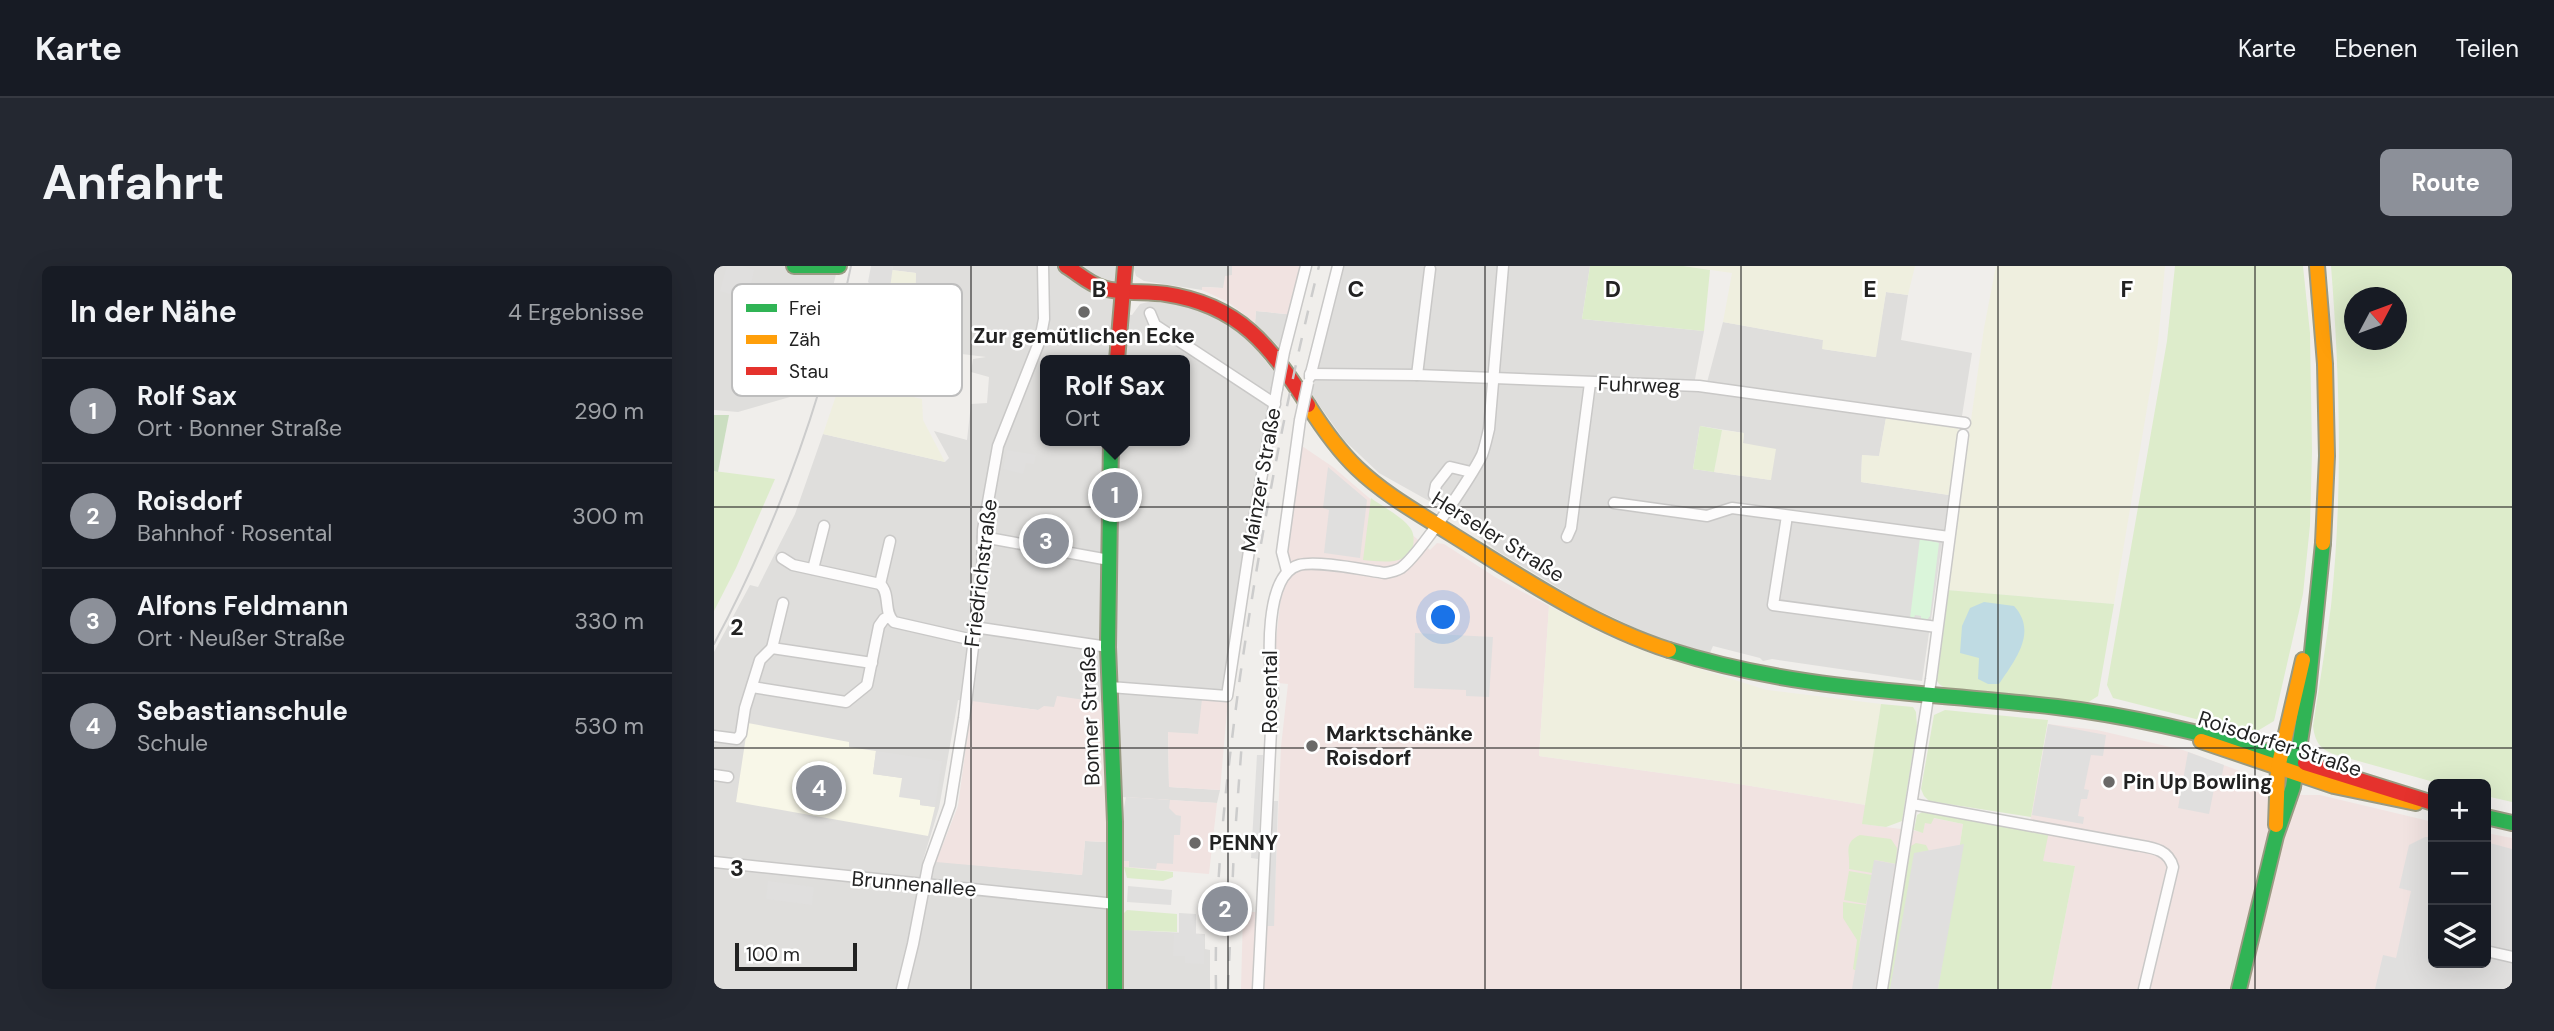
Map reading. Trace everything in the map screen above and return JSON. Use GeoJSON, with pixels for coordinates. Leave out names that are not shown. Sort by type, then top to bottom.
{"type":"FeatureCollection","features":[{"type":"Feature","properties":{"kind":"main road"},"geometry":{"type":"LineString","coordinates":[[794,266],[839,266]]}},
{"type":"Feature","properties":{"kind":"main road","name":"Herseler Straße"},"geometry":{"type":"LineString","coordinates":[[1066,266],[1096,286],[1177,294],[1225,312],[1243,324],[1269,350],[1325,431],[1368,478],[1504,568],[1584,614],[1669,651],[1762,676],[1928,696]]}},
{"type":"Feature","properties":{"kind":"main road"},"geometry":{"type":"LineString","coordinates":[[1117,355],[1125,266]]}},
{"type":"Feature","properties":{"kind":"main road"},"geometry":{"type":"LineString","coordinates":[[2239,989],[2276,836],[2296,767],[2308,691],[2323,546],[2327,456],[2325,364],[2318,266]]}},
{"type":"Feature","properties":{"kind":"main road"},"geometry":{"type":"LineString","coordinates":[[1121,316],[1137,299],[1150,292]]}},
{"type":"Feature","properties":{"kind":"main road","name":"Bonner Straße"},"geometry":{"type":"LineString","coordinates":[[1111,446],[1108,647],[1115,989]]}},
{"type":"Feature","properties":{"kind":"main road"},"geometry":{"type":"LineString","coordinates":[[2276,836],[2275,804],[2280,762],[2316,611]]}},
{"type":"Feature","properties":{"kind":"main road","name":"Roisdorfer Straße"},"geometry":{"type":"LineString","coordinates":[[1928,696],[2099,712],[2157,725],[2296,767],[2319,782],[2392,800],[2428,804]]}},
{"type":"Feature","properties":{"kind":"main road"},"geometry":{"type":"LineString","coordinates":[[2491,818],[2512,823]]}},
{"type":"Feature","properties":{"kind":"street","name":"Friedrichstraße"},"geometry":{"type":"LineString","coordinates":[[902,989],[928,866],[950,805],[982,576],[983,537],[998,446],[1041,340],[1044,319],[1042,266]]}},
{"type":"Feature","properties":{"kind":"street","name":"Mainzer Straße"},"geometry":{"type":"LineString","coordinates":[[1110,687],[1227,696],[1277,389],[1306,266]]}},
{"type":"Feature","properties":{"kind":"street"},"geometry":{"type":"LineString","coordinates":[[1338,266],[1300,421],[1282,552],[1287,571],[1306,564],[1385,573],[1393,571],[1416,554],[1483,452],[1489,429],[1503,266]]}},
{"type":"Feature","properties":{"kind":"street"},"geometry":{"type":"LineString","coordinates":[[1417,375],[1430,269]]}},
{"type":"Feature","properties":{"kind":"street"},"geometry":{"type":"LineString","coordinates":[[1150,313],[1155,325],[1275,404]]}},
{"type":"Feature","properties":{"kind":"street","name":"Fuhrweg"},"geometry":{"type":"LineString","coordinates":[[1309,378],[1417,375],[1699,386],[1965,423]]}},
{"type":"Feature","properties":{"kind":"street"},"geometry":{"type":"LineString","coordinates":[[1567,537],[1571,528],[1590,383]]}},
{"type":"Feature","properties":{"kind":"street"},"geometry":{"type":"LineString","coordinates":[[1882,989],[1928,696],[1963,435]]}},
{"type":"Feature","properties":{"kind":"street"},"geometry":{"type":"LineString","coordinates":[[1433,495],[1446,469],[1455,466],[1471,472]]}},
{"type":"Feature","properties":{"kind":"street"},"geometry":{"type":"LineString","coordinates":[[1614,503],[1707,516],[1732,508],[1949,537]]}},
{"type":"Feature","properties":{"kind":"street"},"geometry":{"type":"LineString","coordinates":[[1787,516],[1773,606],[1937,627]]}},
{"type":"Feature","properties":{"kind":"street"},"geometry":{"type":"LineString","coordinates":[[814,569],[824,526]]}},
{"type":"Feature","properties":{"kind":"street"},"geometry":{"type":"LineString","coordinates":[[983,537],[1110,560]]}},
{"type":"Feature","properties":{"kind":"street"},"geometry":{"type":"LineString","coordinates":[[880,584],[890,541]]}},
{"type":"Feature","properties":{"kind":"street"},"geometry":{"type":"LineString","coordinates":[[782,558],[793,565],[880,584],[886,590],[889,617],[894,622],[973,639]]}},
{"type":"Feature","properties":{"kind":"street","name":"Rosental"},"geometry":{"type":"LineString","coordinates":[[1258,989],[1273,690],[1268,659],[1276,587],[1287,571]]}},
{"type":"Feature","properties":{"kind":"street"},"geometry":{"type":"LineString","coordinates":[[714,736],[737,738],[741,734],[745,709],[760,660],[772,648],[783,603]]}},
{"type":"Feature","properties":{"kind":"street"},"geometry":{"type":"LineString","coordinates":[[752,687],[846,702],[850,700],[867,685],[879,626],[889,617]]}},
{"type":"Feature","properties":{"kind":"street"},"geometry":{"type":"LineString","coordinates":[[974,627],[1108,647]]}},
{"type":"Feature","properties":{"kind":"street"},"geometry":{"type":"LineString","coordinates":[[772,648],[872,663]]}},
{"type":"Feature","properties":{"kind":"street"},"geometry":{"type":"LineString","coordinates":[[714,775],[728,778]]}},
{"type":"Feature","properties":{"kind":"street"},"geometry":{"type":"LineString","coordinates":[[1912,804],[2158,849],[2168,855],[2173,867],[2144,989]]}},
{"type":"Feature","properties":{"kind":"street","name":"Brunnenallee"},"geometry":{"type":"LineString","coordinates":[[714,862],[1115,904]]}},
{"type":"Feature","properties":{"kind":"street"},"geometry":{"type":"LineString","coordinates":[[2491,952],[2512,957]]}},
{"type":"Feature","properties":{"kind":"shaded area"},"geometry":{"type":"Polygon","coordinates":[[[714,266],[838,266],[834,284],[732,284],[732,396],[794,396],[738,412],[714,410],[714,266]]]}},
{"type":"Feature","properties":{"kind":"shaded area"},"geometry":{"type":"Polygon","coordinates":[[[727,266],[743,266],[754,270],[751,284],[732,284],[732,295],[720,291],[727,266]]]}},
{"type":"Feature","properties":{"kind":"shaded area"},"geometry":{"type":"Polygon","coordinates":[[[871,266],[893,266],[891,284],[868,282],[871,266]]]}},
{"type":"Feature","properties":{"kind":"shaded area"},"geometry":{"type":"Polygon","coordinates":[[[893,266],[1118,266],[1114,313],[1132,315],[1140,304],[1152,301],[1196,308],[1212,314],[1250,341],[1275,373],[1281,386],[1228,700],[1198,734],[1168,733],[1169,787],[1220,790],[1217,803],[1121,797],[1117,716],[1054,707],[1038,710],[958,700],[939,808],[923,860],[1082,875],[1085,841],[1106,842],[1108,929],[1205,934],[1205,949],[1210,950],[1210,989],[714,989],[714,652],[750,585],[758,587],[795,514],[823,434],[945,462],[949,458],[934,431],[967,440],[971,404],[987,403],[989,377],[971,372],[973,359],[986,357],[962,354],[962,284],[915,284],[916,273],[892,270],[893,266]]]}},
{"type":"Feature","properties":{"kind":"shaded area"},"geometry":{"type":"Polygon","coordinates":[[[1133,266],[1232,266],[1232,276],[1223,288],[1203,287],[1202,290],[1144,281],[1136,276],[1133,266]]]}},
{"type":"Feature","properties":{"kind":"shaded area"},"geometry":{"type":"Polygon","coordinates":[[[1232,266],[1300,266],[1290,309],[1296,315],[1256,311],[1255,323],[1228,302],[1202,290],[1202,287],[1223,288],[1225,276],[1232,275],[1232,266]]]}},
{"type":"Feature","properties":{"kind":"shaded area"},"geometry":{"type":"Polygon","coordinates":[[[1332,266],[1590,266],[1582,319],[1704,331],[1693,390],[1705,390],[1723,322],[1824,340],[1823,349],[1875,357],[1886,292],[1908,295],[1901,340],[1972,353],[1962,416],[1888,407],[1879,457],[1862,455],[1861,482],[1949,495],[1922,681],[1772,659],[1763,661],[1713,646],[1710,653],[1654,637],[1583,603],[1497,551],[1463,520],[1379,473],[1344,440],[1304,384],[1332,266]],[[1700,426],[1693,469],[1771,480],[1743,443],[1744,433],[1700,426]]]}},
{"type":"Feature","properties":{"kind":"shaded area"},"geometry":{"type":"Polygon","coordinates":[[[1256,311],[1296,315],[1280,348],[1255,323],[1256,311]]]}},
{"type":"Feature","properties":{"kind":"shaded area"},"geometry":{"type":"Polygon","coordinates":[[[1299,444],[1333,467],[1430,550],[1437,543],[1444,544],[1495,577],[1549,606],[1539,756],[1866,805],[1863,824],[1923,832],[1925,823],[1933,818],[1963,824],[1938,989],[1241,989],[1243,912],[1274,912],[1281,747],[1288,684],[1278,683],[1273,665],[1299,444]]]}},
{"type":"Feature","properties":{"kind":"shaded area"},"geometry":{"type":"Polygon","coordinates":[[[1007,450],[1036,455],[1034,464],[1026,463],[1023,474],[1003,469],[1007,450]]]}},
{"type":"Feature","properties":{"kind":"shaded area"},"geometry":{"type":"Polygon","coordinates":[[[1328,467],[1367,500],[1360,558],[1324,553],[1329,510],[1323,508],[1328,467]]]}},
{"type":"Feature","properties":{"kind":"shaded area"},"geometry":{"type":"Polygon","coordinates":[[[1415,633],[1493,637],[1489,697],[1466,696],[1466,690],[1414,688],[1415,633]]]}},
{"type":"Feature","properties":{"kind":"shaded area"},"geometry":{"type":"Polygon","coordinates":[[[1057,696],[1106,703],[1106,842],[1085,841],[1082,875],[936,862],[958,806],[972,701],[1038,710],[1044,706],[1054,707],[1057,696]]]}},
{"type":"Feature","properties":{"kind":"shaded area"},"geometry":{"type":"Polygon","coordinates":[[[1202,699],[1228,700],[1220,790],[1169,787],[1168,732],[1198,734],[1202,699]]]}},
{"type":"Feature","properties":{"kind":"shaded area"},"geometry":{"type":"Polygon","coordinates":[[[748,723],[849,742],[849,747],[876,751],[873,774],[902,778],[920,800],[920,805],[935,807],[928,836],[736,802],[748,723]]]}},
{"type":"Feature","properties":{"kind":"shaded area"},"geometry":{"type":"Polygon","coordinates":[[[2048,724],[2097,730],[2183,750],[2256,777],[2262,789],[2320,795],[2428,821],[2428,968],[2491,968],[2491,834],[2512,838],[2512,989],[2051,989],[2075,866],[2043,861],[2029,827],[2048,724]]]}},
{"type":"Feature","properties":{"kind":"shaded area"},"geometry":{"type":"Polygon","coordinates":[[[2048,724],[2106,735],[2103,756],[2091,755],[2084,789],[2089,790],[2087,799],[2081,799],[2078,816],[2084,817],[2083,824],[2032,815],[2048,724]]]}},
{"type":"Feature","properties":{"kind":"shaded area"},"geometry":{"type":"Polygon","coordinates":[[[876,751],[942,761],[935,807],[920,805],[920,800],[899,797],[902,778],[873,774],[876,751]]]}},
{"type":"Feature","properties":{"kind":"shaded area"},"geometry":{"type":"Polygon","coordinates":[[[2188,752],[2224,765],[2220,785],[2215,784],[2209,814],[2178,808],[2188,752]]]}},
{"type":"Feature","properties":{"kind":"shaded area"},"geometry":{"type":"Polygon","coordinates":[[[1257,755],[1263,755],[1258,859],[1251,858],[1257,755]]]}},
{"type":"Feature","properties":{"kind":"shaded area"},"geometry":{"type":"Polygon","coordinates":[[[1126,797],[1217,803],[1209,874],[1124,867],[1123,814],[1126,797]]]}},
{"type":"Feature","properties":{"kind":"shaded area","name":"PENNY"},"geometry":{"type":"Polygon","coordinates":[[[1126,797],[1170,800],[1169,808],[1181,816],[1180,835],[1174,835],[1173,864],[1157,863],[1156,869],[1129,867],[1129,861],[1124,861],[1123,814],[1126,797]]]}},
{"type":"Feature","properties":{"kind":"shaded area"},"geometry":{"type":"Polygon","coordinates":[[[1272,801],[1278,801],[1274,926],[1267,926],[1272,801]]]}},
{"type":"Feature","properties":{"kind":"shaded area"},"geometry":{"type":"Polygon","coordinates":[[[2428,837],[2428,968],[2491,968],[2491,843],[2512,849],[2512,989],[2375,989],[2383,955],[2396,958],[2411,891],[2399,888],[2409,845],[2428,837]]]}},
{"type":"Feature","properties":{"kind":"shaded area"},"geometry":{"type":"Polygon","coordinates":[[[1964,844],[1938,989],[1890,989],[1914,853],[1964,844]]]}},
{"type":"Feature","properties":{"kind":"shaded area"},"geometry":{"type":"Polygon","coordinates":[[[1874,860],[1895,864],[1877,978],[1875,989],[1852,989],[1874,860]]]}},
{"type":"Feature","properties":{"kind":"shaded area"},"geometry":{"type":"Polygon","coordinates":[[[768,881],[814,887],[812,905],[766,899],[768,881]]]}},
{"type":"Feature","properties":{"kind":"shaded area"},"geometry":{"type":"Polygon","coordinates":[[[1128,886],[1172,890],[1171,905],[1127,902],[1128,886]]]}},
{"type":"Feature","properties":{"kind":"shaded area"},"geometry":{"type":"Polygon","coordinates":[[[1179,913],[1196,914],[1196,934],[1204,935],[1204,964],[1185,963],[1185,956],[1173,956],[1174,934],[1179,934],[1179,913]]]}},
{"type":"Feature","properties":{"kind":"green space"},"geometry":{"type":"Polygon","coordinates":[[[1590,266],[1683,266],[1710,270],[1704,331],[1582,319],[1590,266]]]}},
{"type":"Feature","properties":{"kind":"green space"},"geometry":{"type":"Polygon","coordinates":[[[1683,266],[1915,266],[1908,295],[1886,292],[1876,357],[1822,349],[1823,340],[1723,322],[1732,273],[1683,266]]]}},
{"type":"Feature","properties":{"kind":"green space"},"geometry":{"type":"Polygon","coordinates":[[[1996,266],[2165,266],[2158,343],[2114,604],[1947,590],[1984,328],[1996,266]]]}},
{"type":"Feature","properties":{"kind":"green space"},"geometry":{"type":"Polygon","coordinates":[[[2175,266],[2303,266],[2310,333],[2310,525],[2303,594],[2274,721],[2259,730],[2247,732],[2113,698],[2107,685],[2167,341],[2175,266]]]}},
{"type":"Feature","properties":{"kind":"green space"},"geometry":{"type":"Polygon","coordinates":[[[2331,266],[2512,266],[2512,802],[2491,797],[2491,779],[2428,780],[2333,754],[2318,743],[2315,736],[2313,726],[2335,563],[2339,478],[2338,393],[2331,266]]]}},
{"type":"Feature","properties":{"kind":"green space"},"geometry":{"type":"Polygon","coordinates":[[[892,270],[916,273],[916,284],[890,284],[892,270]]]}},
{"type":"Feature","properties":{"kind":"green space"},"geometry":{"type":"Polygon","coordinates":[[[836,396],[908,396],[922,399],[923,420],[945,462],[823,434],[836,396]]]}},
{"type":"Feature","properties":{"kind":"green space"},"geometry":{"type":"Polygon","coordinates":[[[714,415],[729,415],[718,472],[714,471],[714,415]]]}},
{"type":"Feature","properties":{"kind":"green space"},"geometry":{"type":"Polygon","coordinates":[[[1886,418],[1955,425],[1959,430],[1949,495],[1861,482],[1862,455],[1879,456],[1886,418]]]}},
{"type":"Feature","properties":{"kind":"green space"},"geometry":{"type":"Polygon","coordinates":[[[1700,426],[1722,430],[1714,472],[1693,469],[1700,426]]]}},
{"type":"Feature","properties":{"kind":"green space"},"geometry":{"type":"Polygon","coordinates":[[[1722,430],[1744,433],[1743,443],[1776,449],[1771,480],[1714,472],[1722,430]]]}},
{"type":"Feature","properties":{"kind":"green space"},"geometry":{"type":"Polygon","coordinates":[[[714,471],[775,479],[714,611],[714,471]]]}},
{"type":"Feature","properties":{"kind":"green space"},"geometry":{"type":"Polygon","coordinates":[[[1371,498],[1398,516],[1411,529],[1413,546],[1405,557],[1384,562],[1363,560],[1371,498]]]}},
{"type":"Feature","properties":{"kind":"green space"},"geometry":{"type":"Polygon","coordinates":[[[1920,538],[1939,543],[1930,616],[1927,620],[1915,615],[1910,618],[1920,538]]]}},
{"type":"Feature","properties":{"kind":"green space"},"geometry":{"type":"Polygon","coordinates":[[[1947,590],[2114,604],[2098,696],[2087,703],[1945,688],[1939,684],[1935,678],[1947,590]]]}},
{"type":"Feature","properties":{"kind":"green space"},"geometry":{"type":"Polygon","coordinates":[[[1549,606],[1602,634],[1651,654],[1767,690],[1881,704],[1866,805],[1539,756],[1549,606]]]}},
{"type":"Feature","properties":{"kind":"green space"},"geometry":{"type":"Polygon","coordinates":[[[1881,704],[1913,707],[1917,727],[1902,821],[1886,827],[1862,824],[1881,704]]]}},
{"type":"Feature","properties":{"kind":"green space"},"geometry":{"type":"Polygon","coordinates":[[[1945,710],[2048,720],[2031,817],[1929,801],[1924,796],[1921,789],[1934,715],[1945,710]]]}},
{"type":"Feature","properties":{"kind":"green space"},"geometry":{"type":"Polygon","coordinates":[[[1924,811],[2049,831],[2043,861],[2075,866],[2051,989],[1938,989],[1963,824],[1934,818],[1931,824],[1925,823],[1923,833],[1914,830],[1917,815],[1924,811]]]}},
{"type":"Feature","properties":{"kind":"green space"},"geometry":{"type":"Polygon","coordinates":[[[1860,835],[1891,839],[1897,848],[1896,864],[1875,860],[1872,873],[1849,869],[1849,845],[1860,835]]]}},
{"type":"Feature","properties":{"kind":"green space"},"geometry":{"type":"Polygon","coordinates":[[[1916,843],[1926,845],[1929,851],[1920,852],[1896,989],[1887,989],[1911,846],[1916,843]]]}},
{"type":"Feature","properties":{"kind":"green space"},"geometry":{"type":"Polygon","coordinates":[[[1124,867],[1173,872],[1173,877],[1163,881],[1127,878],[1124,867]]]}},
{"type":"Feature","properties":{"kind":"green space"},"geometry":{"type":"Polygon","coordinates":[[[1849,871],[1872,875],[1866,904],[1844,900],[1849,871]]]}},
{"type":"Feature","properties":{"kind":"green space"},"geometry":{"type":"Polygon","coordinates":[[[1843,902],[1866,905],[1858,972],[1853,969],[1857,940],[1843,918],[1843,902]]]}},
{"type":"Feature","properties":{"kind":"green space"},"geometry":{"type":"Polygon","coordinates":[[[1127,910],[1177,914],[1177,932],[1122,930],[1122,915],[1127,910]]]}},
{"type":"Feature","properties":{"kind":"water"},"geometry":{"type":"Polygon","coordinates":[[[1984,602],[2014,606],[2024,626],[2022,646],[1999,684],[1988,684],[1978,679],[1979,658],[1960,653],[1962,626],[1970,608],[1984,602]]]}},
{"type":"Feature","properties":{"kind":"tram line"},"geometry":{"type":"LineString","coordinates":[[847,284],[851,266]]}},
{"type":"Feature","properties":{"kind":"tram line"},"geometry":{"type":"LineString","coordinates":[[714,644],[778,507],[817,396]]}},
{"type":"Feature","properties":{"kind":"railway"},"geometry":{"type":"LineString","coordinates":[[1216,989],[1222,833],[1240,677],[1274,471],[1319,266]]}},
{"type":"Feature","properties":{"kind":"railway"},"geometry":{"type":"LineString","coordinates":[[1228,989],[1242,741]]}},
{"type":"Feature","properties":{"kind":"traffic: fast"},"geometry":{"type":"LineString","coordinates":[[794,266],[839,266]]}},
{"type":"Feature","properties":{"kind":"traffic: fast"},"geometry":{"type":"LineString","coordinates":[[1111,446],[1108,647],[1115,822],[1115,989]]}},
{"type":"Feature","properties":{"kind":"traffic: fast"},"geometry":{"type":"LineString","coordinates":[[2239,989],[2276,836],[2293,787],[2308,691],[2323,543]]}},
{"type":"Feature","properties":{"kind":"traffic: fast"},"geometry":{"type":"LineString","coordinates":[[1669,650],[1718,664],[1814,682],[2120,716],[2213,737],[2305,763]]}},
{"type":"Feature","properties":{"kind":"traffic: fast"},"geometry":{"type":"LineString","coordinates":[[2491,818],[2512,823]]}},
{"type":"Feature","properties":{"kind":"traffic: slow"},"geometry":{"type":"LineString","coordinates":[[2317,266],[2325,364],[2327,456],[2323,543]]}},
{"type":"Feature","properties":{"kind":"traffic: slow"},"geometry":{"type":"LineString","coordinates":[[1308,405],[1330,438],[1350,461],[1391,496],[1505,568],[1585,614],[1612,628],[1669,650]]}},
{"type":"Feature","properties":{"kind":"traffic: slow"},"geometry":{"type":"LineString","coordinates":[[2276,825],[2278,768],[2303,660]]}},
{"type":"Feature","properties":{"kind":"traffic: slow"},"geometry":{"type":"LineString","coordinates":[[2201,741],[2334,786],[2416,803]]}},
{"type":"Feature","properties":{"kind":"traffic: jam"},"geometry":{"type":"LineString","coordinates":[[1066,266],[1103,288],[1166,294],[1192,300],[1233,318],[1266,347],[1308,405]]}},
{"type":"Feature","properties":{"kind":"traffic: jam"},"geometry":{"type":"LineString","coordinates":[[1117,355],[1125,266]]}},
{"type":"Feature","properties":{"kind":"traffic: jam"},"geometry":{"type":"LineString","coordinates":[[2305,763],[2428,801]]}},
{"type":"Feature","properties":{"kind":"place","name":"Zur gemütlichen Ecke"},"geometry":{"type":"Point","coordinates":[1084,312]}},
{"type":"Feature","properties":{"kind":"place","name":"Rolf Sax"},"geometry":{"type":"Point","coordinates":[1115,495]}},
{"type":"Feature","properties":{"kind":"place","name":"Alfons Feldmann"},"geometry":{"type":"Point","coordinates":[1046,541]}},
{"type":"Feature","properties":{"kind":"place","name":"Marktschänke Roisdorf"},"geometry":{"type":"Point","coordinates":[1312,746]}},
{"type":"Feature","properties":{"kind":"place","name":"Pin Up Bowling"},"geometry":{"type":"Point","coordinates":[2109,782]}},
{"type":"Feature","properties":{"kind":"place","name":"Sebastianschule"},"geometry":{"type":"Point","coordinates":[819,788]}},
{"type":"Feature","properties":{"kind":"place","name":"PENNY"},"geometry":{"type":"Point","coordinates":[1195,843]}},
{"type":"Feature","properties":{"kind":"place","name":"Roisdorf"},"geometry":{"type":"Point","coordinates":[1225,909]}}]}
